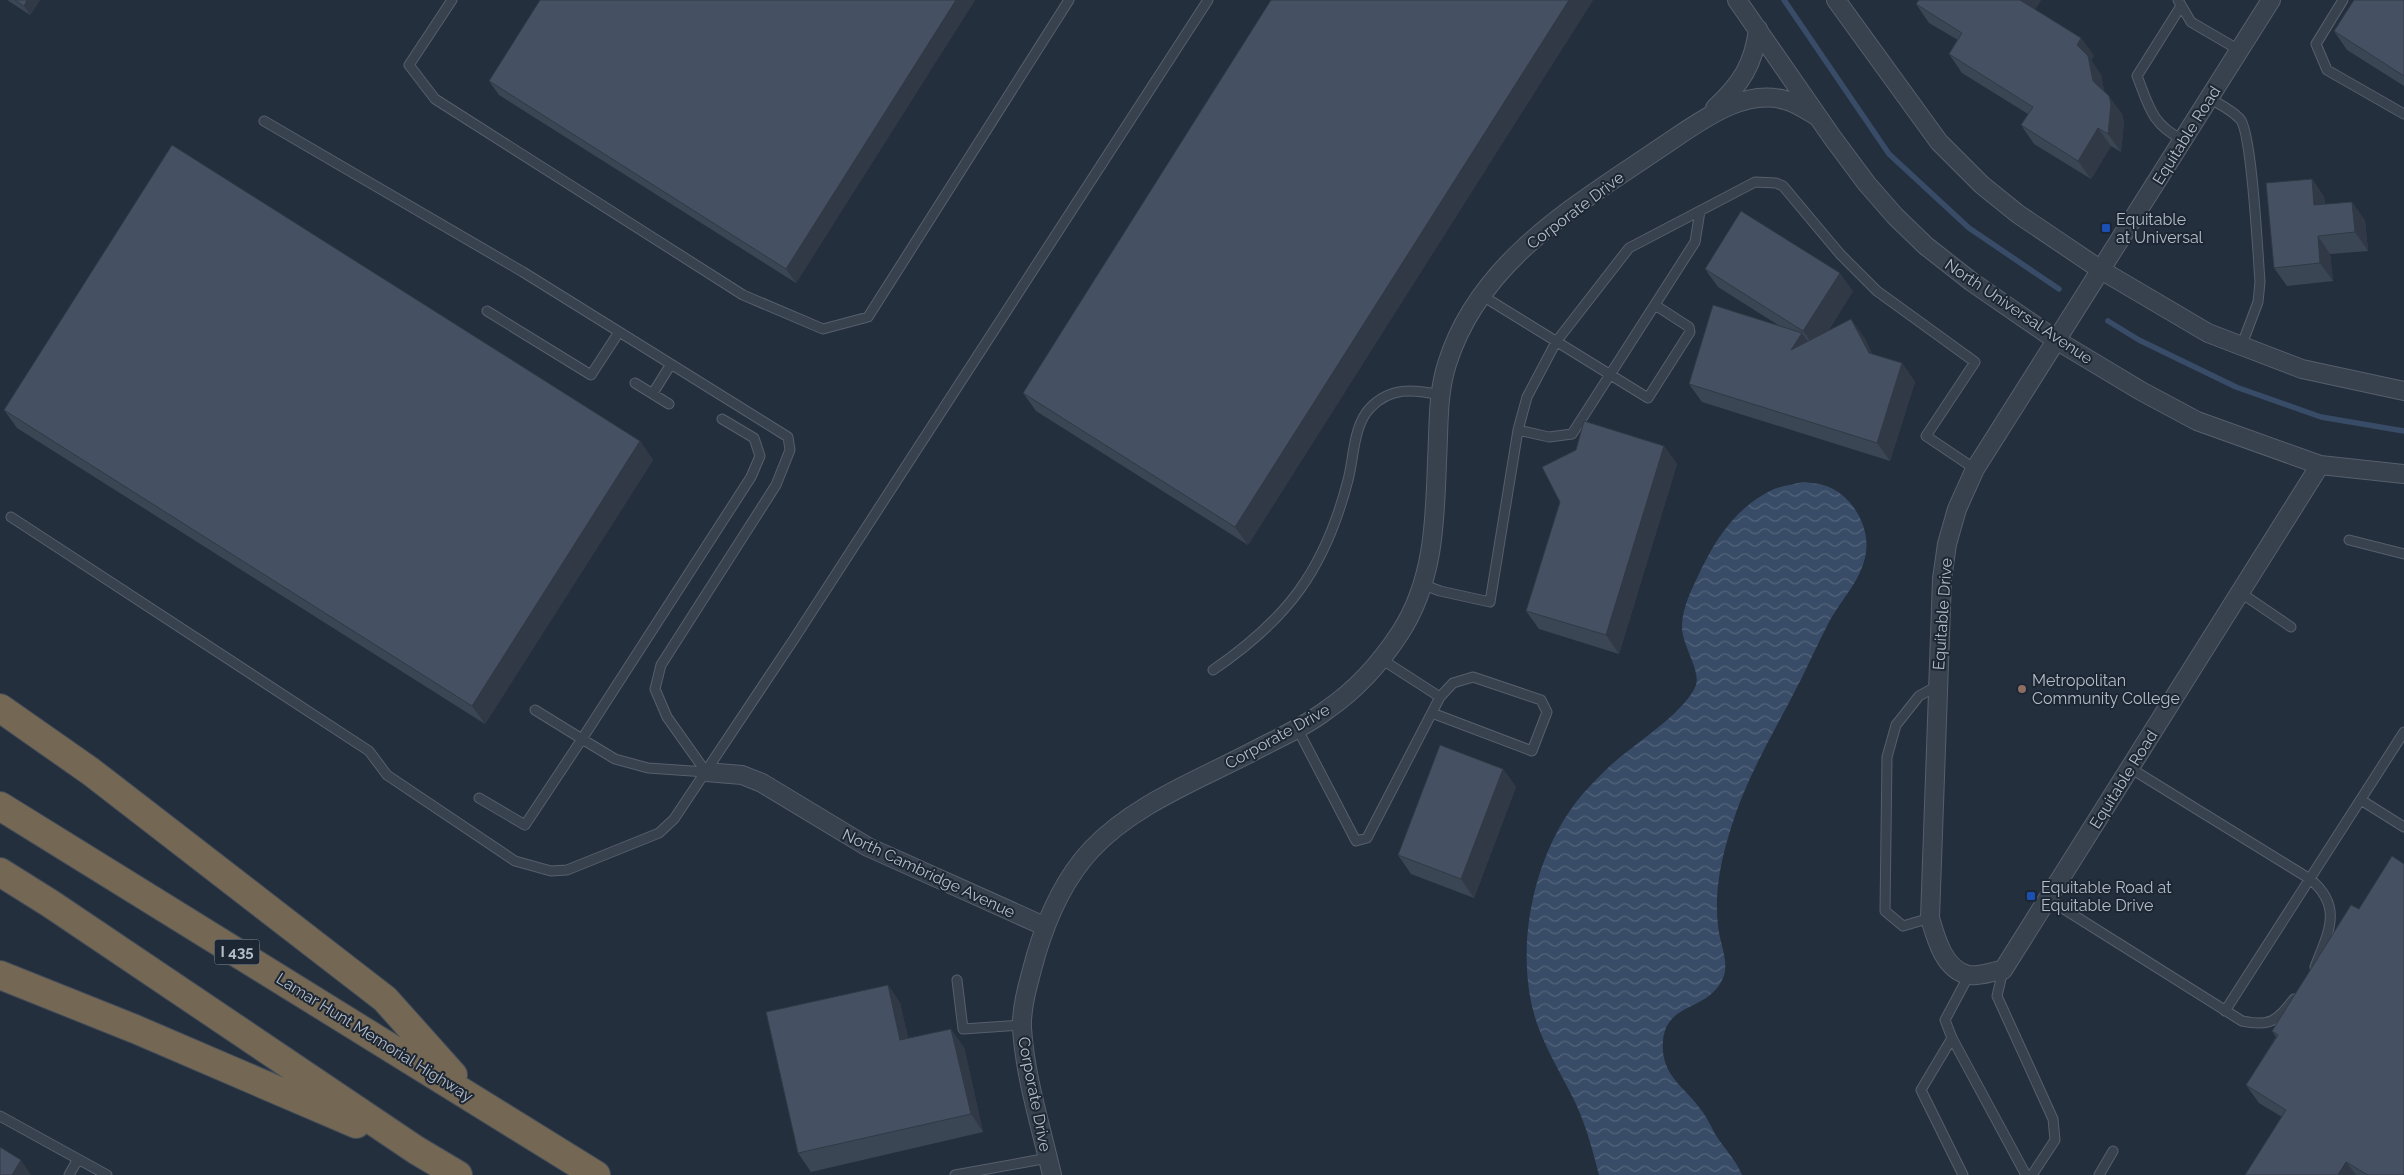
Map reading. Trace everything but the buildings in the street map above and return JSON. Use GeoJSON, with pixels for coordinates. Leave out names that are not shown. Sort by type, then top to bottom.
{"type":"FeatureCollection","features":[{"type":"Feature","properties":{"kind":"highway"},"geometry":{"type":"LineString","coordinates":[[0,708],[90,771],[385,999],[474,1098]]}},
{"type":"Feature","properties":{"kind":"highway","name":"Lamar Hunt Memorial Highway"},"geometry":{"type":"LineString","coordinates":[[0,806],[596,1175]]}},
{"type":"Feature","properties":{"kind":"highway"},"geometry":{"type":"LineString","coordinates":[[0,872],[51,904],[416,1150],[458,1175]]}},
{"type":"Feature","properties":{"kind":"highway"},"geometry":{"type":"LineString","coordinates":[[0,975],[135,1028],[416,1150]]}},
{"type":"Feature","properties":{"kind":"street","name":"North Universal Avenue"},"geometry":{"type":"LineString","coordinates":[[1737,0],[1867,184],[1895,216],[1926,246],[1972,282],[2056,340],[2141,392],[2197,420],[2320,465],[2404,474]]}},
{"type":"Feature","properties":{"kind":"street"},"geometry":{"type":"LineString","coordinates":[[1836,0],[1913,108],[1945,148],[1982,185],[2018,214],[2102,270],[2208,333],[2302,369],[2368,385],[2404,391]]}},
{"type":"Feature","properties":{"kind":"street","name":"Equitable Road"},"geometry":{"type":"LineString","coordinates":[[2102,270],[2271,0]]}},
{"type":"Feature","properties":{"kind":"street","name":"Corporate Drive"},"geometry":{"type":"LineString","coordinates":[[1050,1166],[1027,1064],[1022,1025],[1030,976],[1044,926],[1064,887],[1091,850],[1136,813],[1328,710],[1368,675],[1412,614],[1424,585],[1433,543],[1440,395],[1446,365],[1458,336],[1480,294],[1528,243],[1569,210],[1704,118],[1733,91],[1741,80],[1756,49],[1758,29]]}},
{"type":"Feature","properties":{"kind":"street","name":"Corporate Drive"},"geometry":{"type":"LineString","coordinates":[[1704,118],[1752,98],[1768,97],[1786,100],[1818,117]]}},
{"type":"Feature","properties":{"kind":"street","name":"Equitable Drive"},"geometry":{"type":"LineString","coordinates":[[1969,975],[1952,968],[1936,939],[1930,918],[1937,686],[1942,579],[1947,544],[1957,508],[1976,470],[2056,340],[2102,270]]}},
{"type":"Feature","properties":{"kind":"street","name":"Equitable Road"},"geometry":{"type":"LineString","coordinates":[[2003,970],[2320,465]]}},
{"type":"Feature","properties":{"kind":"street","name":"North Cambridge Avenue"},"geometry":{"type":"LineString","coordinates":[[706,772],[742,775],[762,783],[868,847],[1044,926]]}},
{"type":"Feature","properties":{"kind":"street"},"geometry":{"type":"LineString","coordinates":[[1969,975],[2003,970]]}},
{"type":"Feature","properties":{"kind":"lane"},"geometry":{"type":"LineString","coordinates":[[452,0],[409,65],[435,99],[743,295],[823,329],[868,316],[1069,0]]}},
{"type":"Feature","properties":{"kind":"lane"},"geometry":{"type":"LineString","coordinates":[[11,517],[369,751],[386,775],[515,861],[551,871],[567,870],[659,833],[674,819],[706,772],[1208,0]]}},
{"type":"Feature","properties":{"kind":"lane"},"geometry":{"type":"LineString","coordinates":[[2343,0],[2316,44],[2327,70],[2404,114]]}},
{"type":"Feature","properties":{"kind":"lane"},"geometry":{"type":"LineString","coordinates":[[2183,140],[2166,131],[2154,117],[2136,76],[2180,3],[2191,22],[2239,50]]}},
{"type":"Feature","properties":{"kind":"lane"},"geometry":{"type":"LineString","coordinates":[[2208,98],[2241,120],[2245,128],[2250,158],[2260,282],[2258,302],[2241,347]]}},
{"type":"Feature","properties":{"kind":"lane"},"geometry":{"type":"LineString","coordinates":[[264,121],[523,272],[788,437],[790,450],[776,485],[661,665],[655,689],[667,717],[706,772]]}},
{"type":"Feature","properties":{"kind":"lane"},"geometry":{"type":"LineString","coordinates":[[1424,585],[1440,591],[1490,602],[1518,430],[1527,397],[1556,342],[1629,248],[1755,182],[1776,183],[1783,186],[1840,254],[1877,291],[1975,362],[1926,436],[1976,470]]}},
{"type":"Feature","properties":{"kind":"lane"},"geometry":{"type":"LineString","coordinates":[[1518,430],[1549,437],[1572,434],[1695,242],[1700,211]]}},
{"type":"Feature","properties":{"kind":"lane"},"geometry":{"type":"LineString","coordinates":[[1480,294],[1609,376],[1648,398],[1690,332],[1689,327],[1655,305]]}},
{"type":"Feature","properties":{"kind":"lane"},"geometry":{"type":"LineString","coordinates":[[487,311],[591,375],[619,332]]}},
{"type":"Feature","properties":{"kind":"lane"},"geometry":{"type":"LineString","coordinates":[[653,393],[670,364]]}},
{"type":"Feature","properties":{"kind":"lane"},"geometry":{"type":"LineString","coordinates":[[635,382],[669,404]]}},
{"type":"Feature","properties":{"kind":"lane"},"geometry":{"type":"LineString","coordinates":[[1213,670],[1242,650],[1272,624],[1295,597],[1317,564],[1339,512],[1349,478],[1359,426],[1369,409],[1385,396],[1397,390],[1420,391],[1440,395]]}},
{"type":"Feature","properties":{"kind":"lane"},"geometry":{"type":"LineString","coordinates":[[479,798],[525,825],[582,739],[754,470],[760,456],[754,438],[722,419]]}},
{"type":"Feature","properties":{"kind":"lane"},"geometry":{"type":"LineString","coordinates":[[2349,540],[2404,554]]}},
{"type":"Feature","properties":{"kind":"lane"},"geometry":{"type":"LineString","coordinates":[[2241,593],[2291,627]]}},
{"type":"Feature","properties":{"kind":"lane"},"geometry":{"type":"LineString","coordinates":[[1380,659],[1440,697]]}},
{"type":"Feature","properties":{"kind":"lane"},"geometry":{"type":"LineString","coordinates":[[1297,728],[1356,841],[1367,838],[1440,697],[1453,683],[1473,677],[1541,700],[1547,712],[1532,751],[1432,713]]}},
{"type":"Feature","properties":{"kind":"lane"},"geometry":{"type":"LineString","coordinates":[[1930,918],[1903,926],[1885,911],[1887,757],[1896,725],[1919,696],[1937,686]]}},
{"type":"Feature","properties":{"kind":"lane"},"geometry":{"type":"LineString","coordinates":[[535,710],[615,759],[648,768],[706,772]]}},
{"type":"Feature","properties":{"kind":"lane"},"geometry":{"type":"LineString","coordinates":[[2225,1011],[2404,732]]}},
{"type":"Feature","properties":{"kind":"lane"},"geometry":{"type":"LineString","coordinates":[[2130,768],[2310,879],[2321,889],[2328,901],[2332,925],[2315,968]]}},
{"type":"Feature","properties":{"kind":"lane"},"geometry":{"type":"LineString","coordinates":[[2361,800],[2404,827]]}},
{"type":"Feature","properties":{"kind":"lane"},"geometry":{"type":"LineString","coordinates":[[2048,899],[2242,1021],[2259,1024],[2276,1020],[2297,996]]}},
{"type":"Feature","properties":{"kind":"lane"},"geometry":{"type":"LineString","coordinates":[[2003,970],[1997,996],[2053,1119],[2055,1140],[2032,1175]]}},
{"type":"Feature","properties":{"kind":"lane"},"geometry":{"type":"LineString","coordinates":[[1969,975],[1945,1020],[1952,1038],[2026,1175]]}},
{"type":"Feature","properties":{"kind":"lane"},"geometry":{"type":"LineString","coordinates":[[957,980],[964,1028],[1022,1025]]}},
{"type":"Feature","properties":{"kind":"lane"},"geometry":{"type":"LineString","coordinates":[[1952,1038],[1921,1090],[1963,1175]]}},
{"type":"Feature","properties":{"kind":"lane"},"geometry":{"type":"LineString","coordinates":[[0,1116],[107,1175]]}},
{"type":"Feature","properties":{"kind":"lane"},"geometry":{"type":"LineString","coordinates":[[2099,1175],[2113,1151]]}},
{"type":"Feature","properties":{"kind":"lane"},"geometry":{"type":"LineString","coordinates":[[69,1175],[78,1159]]}},
{"type":"Feature","properties":{"kind":"lane"},"geometry":{"type":"LineString","coordinates":[[955,1175],[1050,1166]]}},
{"type":"Feature","properties":{"kind":"water"},"geometry":{"type":"Polygon","coordinates":[[[1803,482],[1821,484],[1833,489],[1850,502],[1865,531],[1866,552],[1864,562],[1855,581],[1824,632],[1761,756],[1737,810],[1724,852],[1718,888],[1718,925],[1725,959],[1723,978],[1716,990],[1706,998],[1676,1015],[1668,1023],[1664,1035],[1663,1052],[1668,1069],[1676,1082],[1703,1112],[1742,1175],[1599,1175],[1583,1121],[1543,1039],[1531,999],[1527,967],[1528,933],[1533,900],[1542,867],[1555,836],[1571,809],[1591,785],[1614,762],[1673,715],[1691,695],[1697,679],[1694,664],[1684,640],[1683,618],[1693,586],[1720,536],[1738,514],[1761,496],[1774,489],[1803,482]]]}},
{"type":"Feature","properties":{"kind":"waterway"},"geometry":{"type":"LineString","coordinates":[[1784,0],[1889,154],[1969,228],[2059,289]]}},
{"type":"Feature","properties":{"kind":"waterway"},"geometry":{"type":"LineString","coordinates":[[2108,321],[2139,340],[2236,387],[2321,417],[2404,431]]}},
{"type":"Feature","properties":{"kind":"place","name":"Equitable at Universal"},"geometry":{"type":"Point","coordinates":[2106,228]}},
{"type":"Feature","properties":{"kind":"place","name":"Metropolitan Community College"},"geometry":{"type":"Point","coordinates":[2022,689]}},
{"type":"Feature","properties":{"kind":"place","name":"Equitable Road at Equitable Drive"},"geometry":{"type":"Point","coordinates":[2031,896]}}]}
